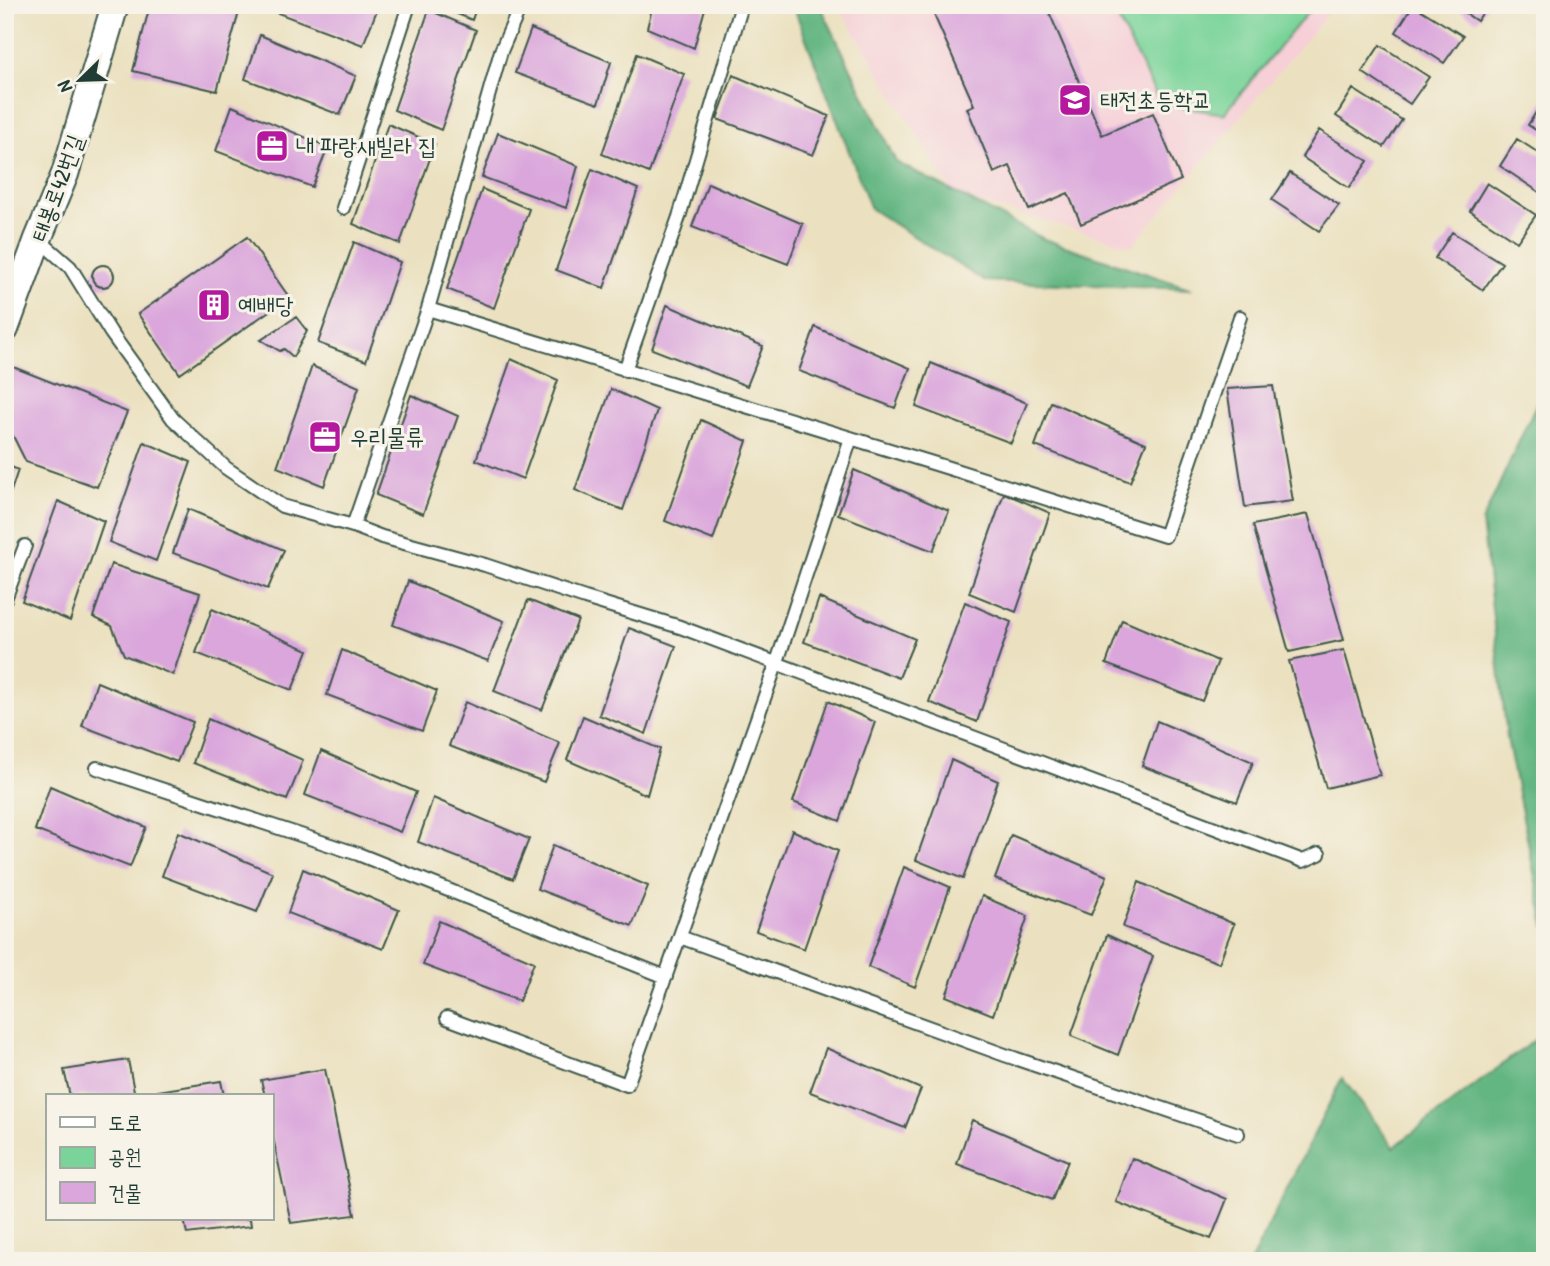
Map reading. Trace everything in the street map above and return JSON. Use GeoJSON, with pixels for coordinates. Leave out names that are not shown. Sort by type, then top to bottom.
{"type":"FeatureCollection","features":[{"type":"Feature","properties":{"kind":"street","name":"태봉로42번길"},"geometry":{"type":"LineString","coordinates":[[5,329],[65,174],[115,5]]}},
{"type":"Feature","properties":{"kind":"lane"},"geometry":{"type":"LineString","coordinates":[[343,208],[409,5]]}},
{"type":"Feature","properties":{"kind":"lane"},"geometry":{"type":"LineString","coordinates":[[353,526],[428,309],[501,51],[521,5]]}},
{"type":"Feature","properties":{"kind":"lane"},"geometry":{"type":"LineString","coordinates":[[625,370],[679,217],[741,5]]}},
{"type":"Feature","properties":{"kind":"lane"},"geometry":{"type":"LineString","coordinates":[[38,239],[70,267],[111,333],[173,419],[226,468],[282,506],[485,565],[680,626],[1303,861],[1319,854]]}},
{"type":"Feature","properties":{"kind":"lane"},"geometry":{"type":"LineString","coordinates":[[428,309],[1166,536],[1240,317]]}},
{"type":"Feature","properties":{"kind":"lane"},"geometry":{"type":"LineString","coordinates":[[447,1018],[627,1085],[777,662],[851,438]]}},
{"type":"Feature","properties":{"kind":"lane"},"geometry":{"type":"LineString","coordinates":[[5,599],[25,546]]}},
{"type":"Feature","properties":{"kind":"lane"},"geometry":{"type":"LineString","coordinates":[[97,768],[358,854],[666,976]]}},
{"type":"Feature","properties":{"kind":"lane"},"geometry":{"type":"LineString","coordinates":[[680,937],[1005,1055],[1238,1135]]}},
{"type":"Feature","properties":{"kind":"shaded area","name":"태전초등학교"},"geometry":{"type":"Polygon","coordinates":[[[838,5],[1335,5],[1132,246],[954,195],[838,5]]]}},
{"type":"Feature","properties":{"kind":"green space"},"geometry":{"type":"Polygon","coordinates":[[[793,5],[820,5],[896,162],[1044,239],[1192,289],[984,281],[871,209],[793,5]]]}},
{"type":"Feature","properties":{"kind":"green space"},"geometry":{"type":"Polygon","coordinates":[[[1111,5],[1314,5],[1224,114],[1168,105],[1156,95],[1111,5]]]}},
{"type":"Feature","properties":{"kind":"green space"},"geometry":{"type":"Polygon","coordinates":[[[1545,385],[1545,927],[1507,738],[1482,522],[1545,385]]]}},
{"type":"Feature","properties":{"kind":"green space"},"geometry":{"type":"Polygon","coordinates":[[[1545,1032],[1545,1261],[1251,1261],[1342,1078],[1394,1147],[1545,1032]]]}},
{"type":"Feature","properties":{"kind":"building"},"geometry":{"type":"Polygon","coordinates":[[[150,5],[241,5],[217,91],[133,71],[150,5]]]}},
{"type":"Feature","properties":{"kind":"building"},"geometry":{"type":"Polygon","coordinates":[[[268,5],[379,5],[363,45],[267,9],[268,5]]]}},
{"type":"Feature","properties":{"kind":"building"},"geometry":{"type":"Polygon","coordinates":[[[435,5],[477,5],[472,20],[435,5]]]}},
{"type":"Feature","properties":{"kind":"building"},"geometry":{"type":"Polygon","coordinates":[[[653,5],[706,5],[694,48],[647,28],[653,5]]]}},
{"type":"Feature","properties":{"kind":"building"},"geometry":{"type":"Polygon","coordinates":[[[956,5],[1046,5],[1102,135],[1153,113],[1181,180],[1081,224],[1068,193],[1029,210],[1010,166],[994,173],[967,108],[974,105],[934,15],[956,5]]]}},
{"type":"Feature","properties":{"kind":"building"},"geometry":{"type":"Polygon","coordinates":[[[1413,5],[1463,36],[1444,63],[1396,32],[1413,5]]]}},
{"type":"Feature","properties":{"kind":"building"},"geometry":{"type":"Polygon","coordinates":[[[1453,5],[1488,5],[1477,21],[1453,5]]]}},
{"type":"Feature","properties":{"kind":"building"},"geometry":{"type":"Polygon","coordinates":[[[429,10],[476,30],[441,130],[394,110],[429,10]]]}},
{"type":"Feature","properties":{"kind":"building"},"geometry":{"type":"Polygon","coordinates":[[[531,29],[611,62],[598,104],[515,73],[531,29]]]}},
{"type":"Feature","properties":{"kind":"building"},"geometry":{"type":"Polygon","coordinates":[[[260,35],[356,76],[340,115],[245,79],[260,35]]]}},
{"type":"Feature","properties":{"kind":"building"},"geometry":{"type":"Polygon","coordinates":[[[1380,45],[1429,77],[1410,104],[1362,72],[1380,45]]]}},
{"type":"Feature","properties":{"kind":"building"},"geometry":{"type":"Polygon","coordinates":[[[637,54],[684,74],[649,173],[602,154],[637,54]]]}},
{"type":"Feature","properties":{"kind":"building"},"geometry":{"type":"Polygon","coordinates":[[[733,75],[829,116],[813,155],[717,119],[733,75]]]}},
{"type":"Feature","properties":{"kind":"building"},"geometry":{"type":"Polygon","coordinates":[[[1353,89],[1402,120],[1384,147],[1336,116],[1353,89]]]}},
{"type":"Feature","properties":{"kind":"building"},"geometry":{"type":"Polygon","coordinates":[[[1545,98],[1545,136],[1528,125],[1545,98]]]}},
{"type":"Feature","properties":{"kind":"building"},"geometry":{"type":"Polygon","coordinates":[[[232,106],[328,147],[312,187],[216,151],[232,106]]]}},
{"type":"Feature","properties":{"kind":"building"},"geometry":{"type":"Polygon","coordinates":[[[388,124],[435,144],[400,244],[353,224],[388,124]]]}},
{"type":"Feature","properties":{"kind":"building"},"geometry":{"type":"Polygon","coordinates":[[[1319,130],[1368,161],[1349,188],[1302,157],[1319,130]]]}},
{"type":"Feature","properties":{"kind":"building"},"geometry":{"type":"Polygon","coordinates":[[[498,133],[578,166],[566,208],[482,177],[498,133]]]}},
{"type":"Feature","properties":{"kind":"building"},"geometry":{"type":"Polygon","coordinates":[[[1517,139],[1545,157],[1545,196],[1500,166],[1517,139]]]}},
{"type":"Feature","properties":{"kind":"building"},"geometry":{"type":"Polygon","coordinates":[[[592,169],[638,189],[604,288],[556,270],[592,169]]]}},
{"type":"Feature","properties":{"kind":"building"},"geometry":{"type":"Polygon","coordinates":[[[1290,173],[1339,205],[1319,231],[1272,200],[1290,173]]]}},
{"type":"Feature","properties":{"kind":"building"},"geometry":{"type":"Polygon","coordinates":[[[708,183],[803,224],[788,264],[692,227],[708,183]]]}},
{"type":"Feature","properties":{"kind":"building"},"geometry":{"type":"Polygon","coordinates":[[[1487,183],[1536,215],[1517,242],[1470,211],[1487,183]]]}},
{"type":"Feature","properties":{"kind":"building"},"geometry":{"type":"Polygon","coordinates":[[[482,189],[529,209],[494,308],[447,289],[482,189]]]}},
{"type":"Feature","properties":{"kind":"building"},"geometry":{"type":"Polygon","coordinates":[[[1452,232],[1502,263],[1483,290],[1435,258],[1452,232]]]}},
{"type":"Feature","properties":{"kind":"building","name":"예배당"},"geometry":{"type":"Polygon","coordinates":[[[247,237],[289,297],[180,374],[138,314],[247,237]]]}},
{"type":"Feature","properties":{"kind":"building"},"geometry":{"type":"Polygon","coordinates":[[[354,242],[400,262],[366,361],[318,343],[354,242]]]}},
{"type":"Feature","properties":{"kind":"building"},"geometry":{"type":"Polygon","coordinates":[[[103,265],[111,268],[114,276],[111,284],[103,287],[95,284],[92,276],[95,268],[103,265]]]}},
{"type":"Feature","properties":{"kind":"building"},"geometry":{"type":"Polygon","coordinates":[[[667,305],[763,346],[747,386],[652,349],[667,305]]]}},
{"type":"Feature","properties":{"kind":"building"},"geometry":{"type":"Polygon","coordinates":[[[296,317],[307,331],[293,357],[284,349],[280,351],[261,340],[296,317]]]}},
{"type":"Feature","properties":{"kind":"building"},"geometry":{"type":"Polygon","coordinates":[[[815,327],[910,368],[895,408],[799,371],[815,327]]]}},
{"type":"Feature","properties":{"kind":"building"},"geometry":{"type":"Polygon","coordinates":[[[511,359],[558,380],[523,479],[476,460],[511,359]]]}},
{"type":"Feature","properties":{"kind":"building"},"geometry":{"type":"Polygon","coordinates":[[[931,363],[1027,403],[1011,443],[916,407],[931,363]]]}},
{"type":"Feature","properties":{"kind":"building"},"geometry":{"type":"Polygon","coordinates":[[[8,365],[127,412],[97,487],[26,462],[5,420],[5,371],[8,365]]]}},
{"type":"Feature","properties":{"kind":"building"},"geometry":{"type":"Polygon","coordinates":[[[312,366],[359,387],[324,486],[277,467],[312,366]]]}},
{"type":"Feature","properties":{"kind":"building"},"geometry":{"type":"Polygon","coordinates":[[[1273,386],[1293,501],[1245,507],[1227,389],[1273,386]]]}},
{"type":"Feature","properties":{"kind":"building"},"geometry":{"type":"Polygon","coordinates":[[[611,389],[657,410],[623,510],[575,490],[611,389]]]}},
{"type":"Feature","properties":{"kind":"building"},"geometry":{"type":"Polygon","coordinates":[[[411,395],[458,416],[423,514],[376,495],[411,395]]]}},
{"type":"Feature","properties":{"kind":"building"},"geometry":{"type":"Polygon","coordinates":[[[1051,402],[1146,443],[1130,482],[1035,446],[1051,402]]]}},
{"type":"Feature","properties":{"kind":"building"},"geometry":{"type":"Polygon","coordinates":[[[701,420],[747,441],[713,540],[665,521],[701,420]]]}},
{"type":"Feature","properties":{"kind":"building"},"geometry":{"type":"Polygon","coordinates":[[[144,442],[191,462],[156,561],[109,542],[144,442]]]}},
{"type":"Feature","properties":{"kind":"building"},"geometry":{"type":"Polygon","coordinates":[[[5,464],[18,470],[6,506],[5,506],[5,464]]]}},
{"type":"Feature","properties":{"kind":"building"},"geometry":{"type":"Polygon","coordinates":[[[854,470],[949,511],[933,551],[838,514],[854,470]]]}},
{"type":"Feature","properties":{"kind":"building"},"geometry":{"type":"Polygon","coordinates":[[[1004,493],[1050,513],[1016,612],[969,593],[1004,493]]]}},
{"type":"Feature","properties":{"kind":"building"},"geometry":{"type":"Polygon","coordinates":[[[58,501],[104,521],[70,621],[22,601],[58,501]]]}},
{"type":"Feature","properties":{"kind":"building"},"geometry":{"type":"Polygon","coordinates":[[[188,509],[284,550],[268,589],[173,553],[188,509]]]}},
{"type":"Feature","properties":{"kind":"building"},"geometry":{"type":"Polygon","coordinates":[[[1308,514],[1344,640],[1289,652],[1253,525],[1308,514]]]}},
{"type":"Feature","properties":{"kind":"building"},"geometry":{"type":"Polygon","coordinates":[[[111,564],[200,593],[173,675],[124,655],[112,626],[93,617],[111,564]]]}},
{"type":"Feature","properties":{"kind":"building"},"geometry":{"type":"Polygon","coordinates":[[[408,581],[504,621],[488,661],[393,625],[408,581]]]}},
{"type":"Feature","properties":{"kind":"building"},"geometry":{"type":"Polygon","coordinates":[[[819,598],[915,639],[899,678],[804,642],[819,598]]]}},
{"type":"Feature","properties":{"kind":"building"},"geometry":{"type":"Polygon","coordinates":[[[528,600],[578,620],[542,710],[494,691],[528,600]]]}},
{"type":"Feature","properties":{"kind":"building"},"geometry":{"type":"Polygon","coordinates":[[[965,602],[1011,622],[977,722],[929,702],[965,602]]]}},
{"type":"Feature","properties":{"kind":"building"},"geometry":{"type":"Polygon","coordinates":[[[212,609],[308,650],[292,690],[196,653],[212,609]]]}},
{"type":"Feature","properties":{"kind":"building"},"geometry":{"type":"Polygon","coordinates":[[[1122,620],[1218,661],[1202,701],[1106,664],[1122,620]]]}},
{"type":"Feature","properties":{"kind":"building"},"geometry":{"type":"Polygon","coordinates":[[[629,628],[676,646],[646,734],[599,715],[629,628]]]}},
{"type":"Feature","properties":{"kind":"building"},"geometry":{"type":"Polygon","coordinates":[[[342,650],[437,691],[422,731],[327,695],[342,650]]]}},
{"type":"Feature","properties":{"kind":"building"},"geometry":{"type":"Polygon","coordinates":[[[1344,650],[1380,775],[1326,788],[1289,661],[1344,650]]]}},
{"type":"Feature","properties":{"kind":"building"},"geometry":{"type":"Polygon","coordinates":[[[97,682],[193,722],[177,762],[82,726],[97,682]]]}},
{"type":"Feature","properties":{"kind":"building"},"geometry":{"type":"Polygon","coordinates":[[[828,701],[875,722],[840,821],[793,802],[828,701]]]}},
{"type":"Feature","properties":{"kind":"building"},"geometry":{"type":"Polygon","coordinates":[[[465,702],[560,743],[544,782],[449,746],[465,702]]]}},
{"type":"Feature","properties":{"kind":"building"},"geometry":{"type":"Polygon","coordinates":[[[583,716],[660,749],[647,795],[567,760],[583,716]]]}},
{"type":"Feature","properties":{"kind":"building"},"geometry":{"type":"Polygon","coordinates":[[[208,719],[303,760],[287,800],[193,763],[208,719]]]}},
{"type":"Feature","properties":{"kind":"building"},"geometry":{"type":"Polygon","coordinates":[[[1157,721],[1253,762],[1237,802],[1142,766],[1157,721]]]}},
{"type":"Feature","properties":{"kind":"building"},"geometry":{"type":"Polygon","coordinates":[[[321,751],[416,792],[400,832],[305,795],[321,751]]]}},
{"type":"Feature","properties":{"kind":"building"},"geometry":{"type":"Polygon","coordinates":[[[951,760],[998,781],[963,879],[916,860],[951,760]]]}},
{"type":"Feature","properties":{"kind":"building"},"geometry":{"type":"Polygon","coordinates":[[[50,786],[146,827],[130,867],[35,830],[50,786]]]}},
{"type":"Feature","properties":{"kind":"building"},"geometry":{"type":"Polygon","coordinates":[[[433,798],[529,839],[513,879],[418,842],[433,798]]]}},
{"type":"Feature","properties":{"kind":"building"},"geometry":{"type":"Polygon","coordinates":[[[792,830],[838,851],[804,949],[756,931],[792,830]]]}},
{"type":"Feature","properties":{"kind":"building"},"geometry":{"type":"Polygon","coordinates":[[[178,832],[273,873],[257,912],[162,876],[178,832]]]}},
{"type":"Feature","properties":{"kind":"building"},"geometry":{"type":"Polygon","coordinates":[[[1011,835],[1107,876],[1091,915],[995,879],[1011,835]]]}},
{"type":"Feature","properties":{"kind":"building"},"geometry":{"type":"Polygon","coordinates":[[[553,845],[648,886],[632,926],[537,889],[553,845]]]}},
{"type":"Feature","properties":{"kind":"building"},"geometry":{"type":"Polygon","coordinates":[[[904,867],[950,887],[915,987],[868,967],[904,867]]]}},
{"type":"Feature","properties":{"kind":"building"},"geometry":{"type":"Polygon","coordinates":[[[303,869],[399,910],[383,949],[288,913],[303,869]]]}},
{"type":"Feature","properties":{"kind":"building"},"geometry":{"type":"Polygon","coordinates":[[[1139,882],[1234,924],[1219,963],[1123,927],[1139,882]]]}},
{"type":"Feature","properties":{"kind":"building"},"geometry":{"type":"Polygon","coordinates":[[[982,896],[1028,916],[993,1015],[946,996],[982,896]]]}},
{"type":"Feature","properties":{"kind":"building"},"geometry":{"type":"Polygon","coordinates":[[[439,921],[534,962],[519,1001],[423,965],[439,921]]]}},
{"type":"Feature","properties":{"kind":"building"},"geometry":{"type":"Polygon","coordinates":[[[1107,935],[1153,956],[1118,1055],[1071,1036],[1107,935]]]}},
{"type":"Feature","properties":{"kind":"building"},"geometry":{"type":"Polygon","coordinates":[[[826,1048],[921,1089],[905,1128],[810,1092],[826,1048]]]}},
{"type":"Feature","properties":{"kind":"building"},"geometry":{"type":"Polygon","coordinates":[[[128,1060],[135,1094],[70,1094],[64,1070],[128,1060]]]}},
{"type":"Feature","properties":{"kind":"building"},"geometry":{"type":"Polygon","coordinates":[[[325,1069],[355,1215],[291,1223],[273,1138],[273,1094],[264,1094],[261,1080],[325,1069]]]}},
{"type":"Feature","properties":{"kind":"building"},"geometry":{"type":"Polygon","coordinates":[[[221,1081],[224,1094],[159,1094],[158,1091],[221,1081]]]}},
{"type":"Feature","properties":{"kind":"building"},"geometry":{"type":"Polygon","coordinates":[[[972,1120],[1068,1161],[1052,1200],[957,1164],[972,1120]]]}},
{"type":"Feature","properties":{"kind":"building"},"geometry":{"type":"Polygon","coordinates":[[[1132,1158],[1227,1199],[1211,1239],[1116,1202],[1132,1158]]]}},
{"type":"Feature","properties":{"kind":"building"},"geometry":{"type":"Polygon","coordinates":[[[184,1220],[250,1220],[251,1226],[187,1234],[184,1220]]]}},
{"type":"Feature","properties":{"kind":"place","name":"태전초등학교"},"geometry":{"type":"Point","coordinates":[1075,100]}},
{"type":"Feature","properties":{"kind":"place","name":"내 파랑새빌라 집"},"geometry":{"type":"Point","coordinates":[272,146]}},
{"type":"Feature","properties":{"kind":"place","name":"예배당"},"geometry":{"type":"Point","coordinates":[214,305]}},
{"type":"Feature","properties":{"kind":"place","name":"우리물류"},"geometry":{"type":"Point","coordinates":[325,437]}}]}
